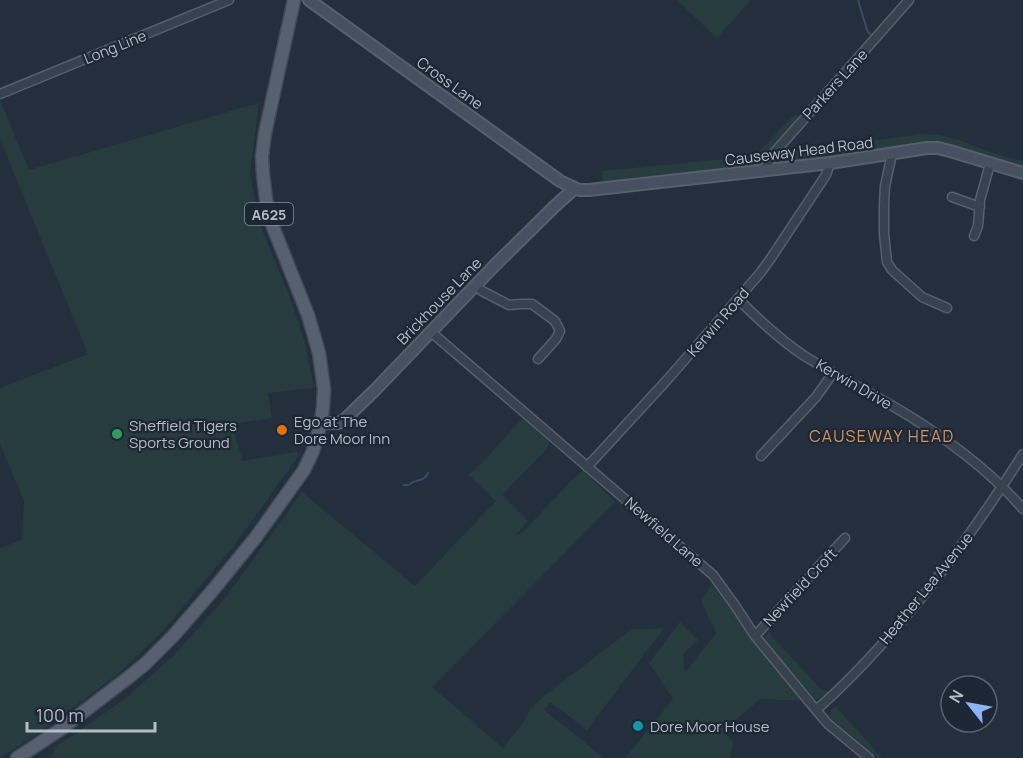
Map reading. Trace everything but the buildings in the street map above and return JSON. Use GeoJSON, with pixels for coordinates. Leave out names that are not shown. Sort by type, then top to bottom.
{"type":"FeatureCollection","features":[{"type":"Feature","properties":{"kind":"main road","name":"A625"},"geometry":{"type":"LineString","coordinates":[[17,758],[61,729],[153,656],[191,616],[256,537],[304,470],[313,451],[321,423],[324,389],[319,354],[308,315],[271,222],[266,199],[262,156],[294,0]]}},
{"type":"Feature","properties":{"kind":"street","name":"Long Line"},"geometry":{"type":"LineString","coordinates":[[0,94],[229,0]]}},
{"type":"Feature","properties":{"kind":"street","name":"Cross Lane"},"geometry":{"type":"LineString","coordinates":[[309,0],[561,181],[575,188]]}},
{"type":"Feature","properties":{"kind":"street","name":"Parkers Lane"},"geometry":{"type":"LineString","coordinates":[[763,171],[774,153],[909,0]]}},
{"type":"Feature","properties":{"kind":"street","name":"Causeway Head Road"},"geometry":{"type":"LineString","coordinates":[[575,188],[590,190],[763,171],[938,148],[1023,173]]}},
{"type":"Feature","properties":{"kind":"street"},"geometry":{"type":"LineString","coordinates":[[892,154],[885,186],[884,205],[887,262],[892,270],[922,297],[947,308]]}},
{"type":"Feature","properties":{"kind":"street","name":"Kerwin Road"},"geometry":{"type":"LineString","coordinates":[[587,467],[761,272],[826,175],[830,163]]}},
{"type":"Feature","properties":{"kind":"street"},"geometry":{"type":"LineString","coordinates":[[974,236],[978,226],[982,190],[990,164]]}},
{"type":"Feature","properties":{"kind":"street","name":"Brickhouse Lane"},"geometry":{"type":"LineString","coordinates":[[321,423],[338,423],[344,420],[546,214],[575,188]]}},
{"type":"Feature","properties":{"kind":"street"},"geometry":{"type":"LineString","coordinates":[[952,197],[980,207]]}},
{"type":"Feature","properties":{"kind":"street"},"geometry":{"type":"LineString","coordinates":[[476,285],[482,291],[509,305],[532,304],[555,321],[560,331],[538,359]]}},
{"type":"Feature","properties":{"kind":"street","name":"Kerwin Drive"},"geometry":{"type":"LineString","coordinates":[[738,299],[787,344],[918,421],[972,461],[1023,509]]}},
{"type":"Feature","properties":{"kind":"street","name":"Newfield Lane"},"geometry":{"type":"LineString","coordinates":[[431,332],[712,575],[755,636],[828,724],[869,758]]}},
{"type":"Feature","properties":{"kind":"street"},"geometry":{"type":"LineString","coordinates":[[761,456],[816,397],[833,373]]}},
{"type":"Feature","properties":{"kind":"street","name":"Heather Lea Avenue"},"geometry":{"type":"LineString","coordinates":[[816,710],[857,672],[913,608],[967,539],[1023,454]]}},
{"type":"Feature","properties":{"kind":"street","name":"Newfield Croft"},"geometry":{"type":"LineString","coordinates":[[755,636],[845,538]]}},
{"type":"Feature","properties":{"kind":"green space"},"geometry":{"type":"Polygon","coordinates":[[[677,0],[751,0],[717,38],[677,0]]]}},
{"type":"Feature","properties":{"kind":"green space","name":"Sheffield Tigers Sports Ground"},"geometry":{"type":"Polygon","coordinates":[[[0,100],[29,170],[259,103],[250,174],[261,227],[299,324],[314,388],[268,393],[272,418],[231,424],[243,461],[295,452],[300,454],[236,543],[163,631],[117,675],[37,734],[0,758],[0,549],[22,539],[24,501],[0,444],[0,388],[88,354],[0,139],[0,100]]]}},
{"type":"Feature","properties":{"kind":"green space"},"geometry":{"type":"Polygon","coordinates":[[[795,114],[800,118],[755,166],[747,169],[603,183],[602,171],[755,156],[795,114]]]}},
{"type":"Feature","properties":{"kind":"green space"},"geometry":{"type":"Polygon","coordinates":[[[922,134],[949,137],[1023,161],[1023,168],[932,144],[905,145],[773,165],[772,163],[779,153],[922,134]]]}},
{"type":"Feature","properties":{"kind":"green space"},"geometry":{"type":"Polygon","coordinates":[[[523,418],[550,442],[546,450],[502,495],[528,521],[515,536],[522,533],[583,470],[615,502],[432,687],[503,748],[523,723],[530,709],[544,696],[632,629],[664,628],[587,730],[550,702],[544,710],[604,758],[49,758],[53,754],[54,747],[126,698],[174,655],[226,597],[302,492],[415,586],[496,501],[468,474],[476,469],[523,418]]]}},
{"type":"Feature","properties":{"kind":"green space"},"geometry":{"type":"Polygon","coordinates":[[[712,585],[802,701],[760,699],[723,731],[733,742],[730,758],[625,758],[673,699],[649,663],[680,622],[698,640],[683,654],[685,673],[716,633],[701,601],[712,585]]]}},
{"type":"Feature","properties":{"kind":"green space"},"geometry":{"type":"Polygon","coordinates":[[[770,631],[771,636],[822,690],[830,691],[819,699],[815,699],[766,643],[765,636],[770,631]]]}},
{"type":"Feature","properties":{"kind":"green space"},"geometry":{"type":"Polygon","coordinates":[[[835,706],[882,758],[878,758],[831,718],[830,711],[835,706]]]}},
{"type":"Feature","properties":{"kind":"waterway"},"geometry":{"type":"LineString","coordinates":[[858,0],[870,34]]}},
{"type":"Feature","properties":{"kind":"waterway"},"geometry":{"type":"LineString","coordinates":[[410,484],[424,478],[428,473]]}},
{"type":"Feature","properties":{"kind":"place","name":"Ego at The Dore Moor Inn"},"geometry":{"type":"Point","coordinates":[282,430]}},
{"type":"Feature","properties":{"kind":"place","name":"Sheffield Tigers Sports Ground"},"geometry":{"type":"Point","coordinates":[117,434]}},
{"type":"Feature","properties":{"kind":"place","name":"Dore Moor House"},"geometry":{"type":"Point","coordinates":[638,726]}},
{"type":"Feature","properties":{"kind":"district","name":"CAUSEWAY HEAD"},"geometry":{"type":"Point","coordinates":[882,436]}}]}
